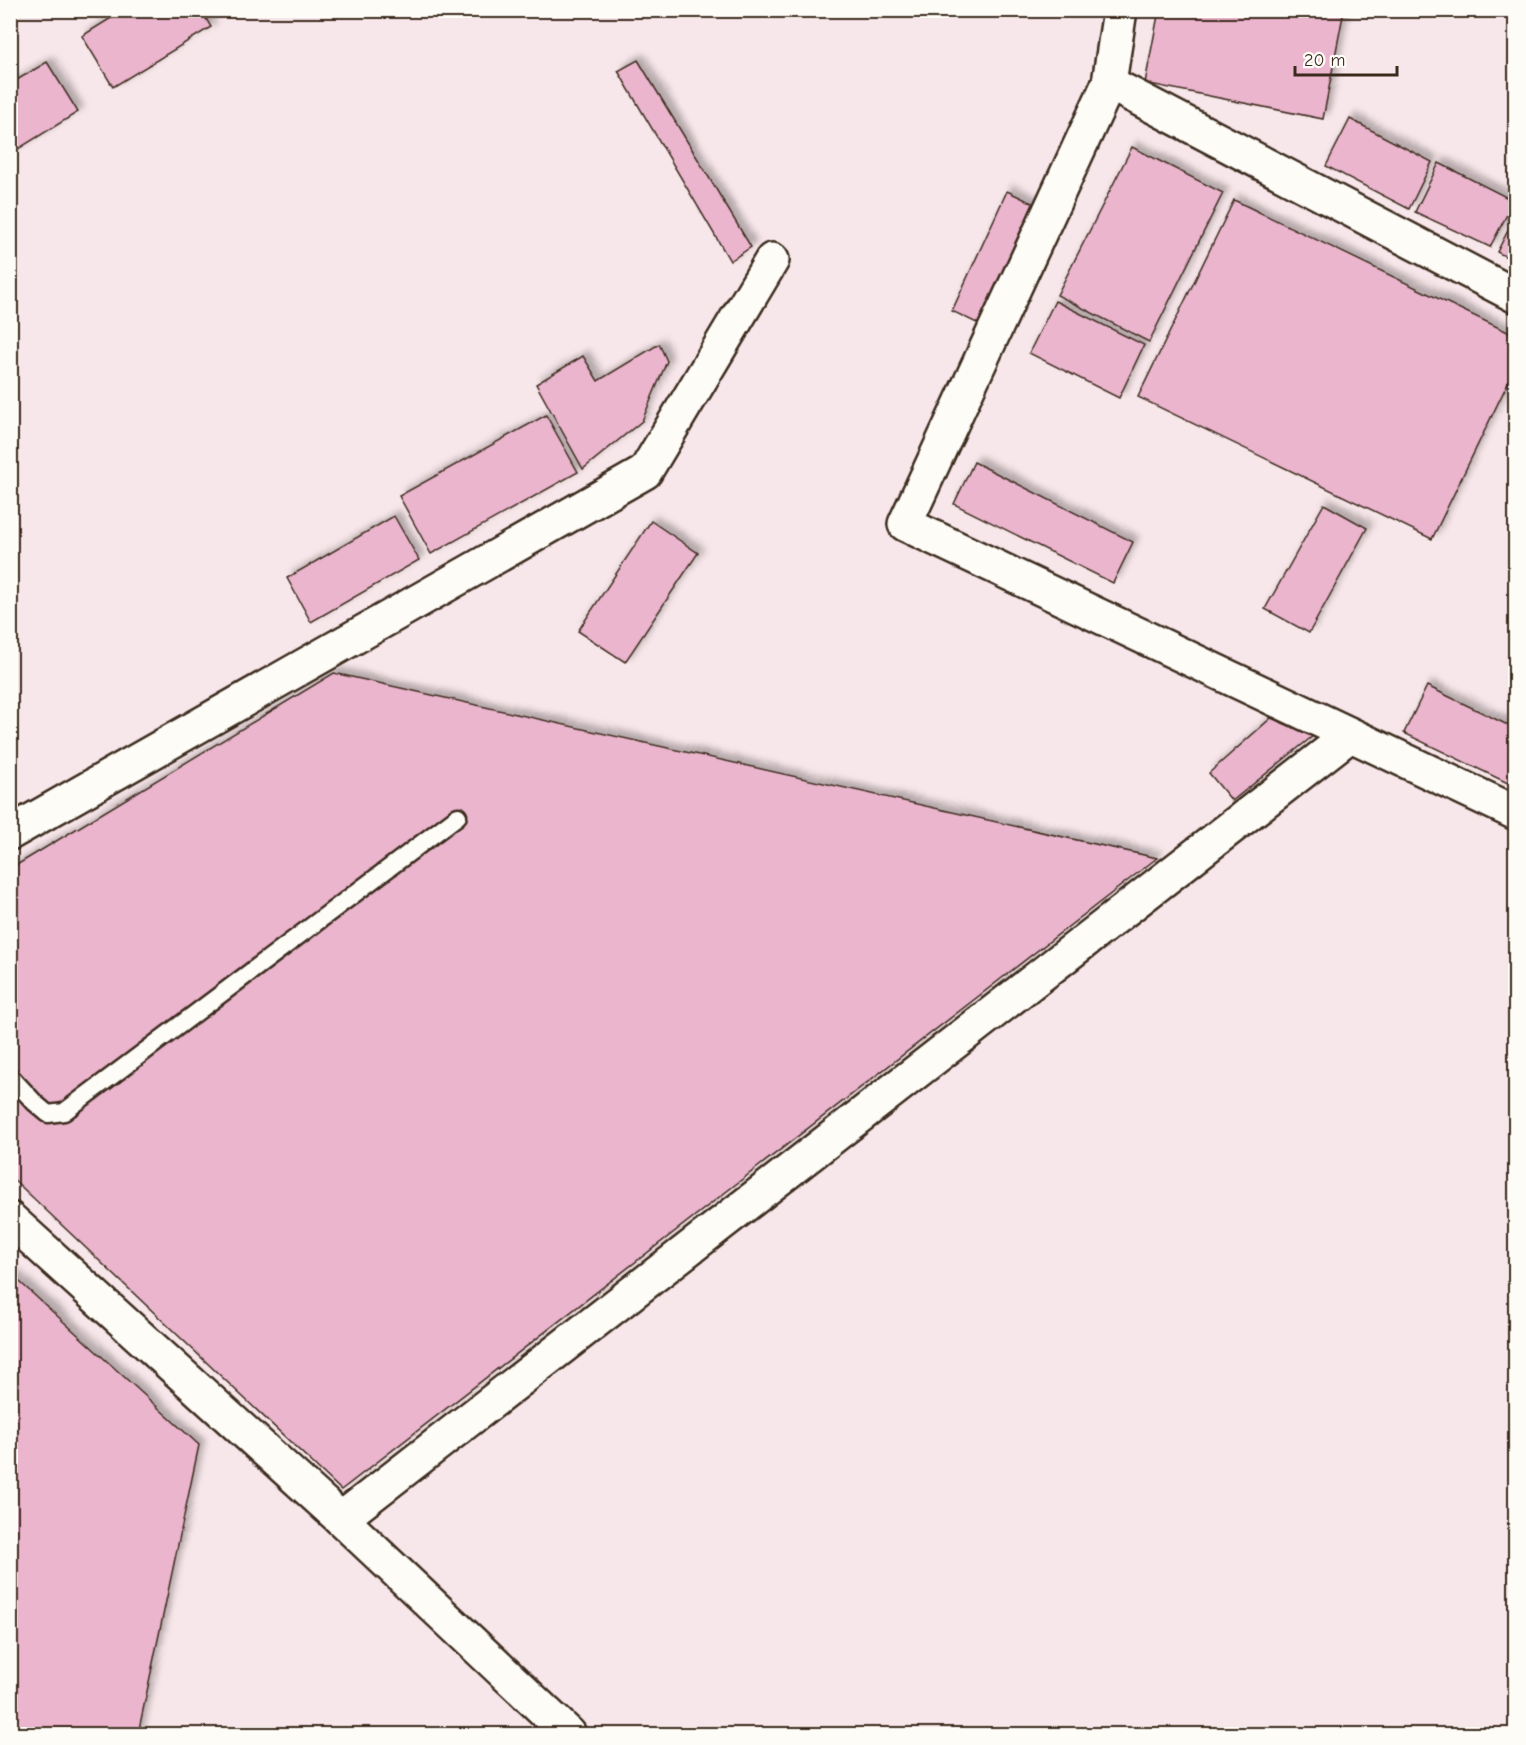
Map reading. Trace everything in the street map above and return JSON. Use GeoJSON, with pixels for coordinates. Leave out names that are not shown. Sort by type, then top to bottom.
{"type":"FeatureCollection","features":[{"type":"Feature","properties":{"kind":"street"},"geometry":{"type":"LineString","coordinates":[[1120,10],[1110,83],[905,524],[1515,813]]}},
{"type":"Feature","properties":{"kind":"street"},"geometry":{"type":"LineString","coordinates":[[1110,83],[1515,296]]}},
{"type":"Feature","properties":{"kind":"street"},"geometry":{"type":"LineString","coordinates":[[10,833],[645,472],[772,260]]}},
{"type":"Feature","properties":{"kind":"street"},"geometry":{"type":"LineString","coordinates":[[341,1519],[1350,735]]}},
{"type":"Feature","properties":{"kind":"street"},"geometry":{"type":"LineString","coordinates":[[10,1219],[341,1519],[568,1734]]}},
{"type":"Feature","properties":{"kind":"lane"},"geometry":{"type":"LineString","coordinates":[[10,1076],[48,1114],[64,1112],[458,816]]}},
{"type":"Feature","properties":{"kind":"building"},"geometry":{"type":"Polygon","coordinates":[[[124,10],[201,10],[211,27],[113,87],[82,36],[124,10]]]}},
{"type":"Feature","properties":{"kind":"building"},"geometry":{"type":"Polygon","coordinates":[[[1159,10],[1344,10],[1323,119],[1145,83],[1159,10]]]}},
{"type":"Feature","properties":{"kind":"building"},"geometry":{"type":"Polygon","coordinates":[[[638,60],[751,247],[730,261],[618,71],[638,60]]]}},
{"type":"Feature","properties":{"kind":"building"},"geometry":{"type":"Polygon","coordinates":[[[47,62],[78,112],[10,154],[10,84],[47,62]]]}},
{"type":"Feature","properties":{"kind":"building"},"geometry":{"type":"Polygon","coordinates":[[[1350,119],[1432,162],[1409,209],[1326,166],[1350,119]]]}},
{"type":"Feature","properties":{"kind":"building"},"geometry":{"type":"Polygon","coordinates":[[[1132,147],[1223,193],[1149,342],[1057,295],[1132,147]]]}},
{"type":"Feature","properties":{"kind":"building"},"geometry":{"type":"Polygon","coordinates":[[[1439,163],[1514,201],[1490,247],[1415,212],[1439,163]]]}},
{"type":"Feature","properties":{"kind":"building"},"geometry":{"type":"Polygon","coordinates":[[[1007,191],[1047,210],[991,330],[952,311],[1007,191]]]}},
{"type":"Feature","properties":{"kind":"building"},"geometry":{"type":"Polygon","coordinates":[[[1234,200],[1516,336],[1516,366],[1432,539],[1138,397],[1234,200]]]}},
{"type":"Feature","properties":{"kind":"building"},"geometry":{"type":"Polygon","coordinates":[[[1516,215],[1516,262],[1497,252],[1516,215]]]}},
{"type":"Feature","properties":{"kind":"building"},"geometry":{"type":"Polygon","coordinates":[[[1055,301],[1144,345],[1119,398],[1029,353],[1055,301]]]}},
{"type":"Feature","properties":{"kind":"building"},"geometry":{"type":"Polygon","coordinates":[[[659,344],[667,361],[642,421],[583,469],[536,384],[583,356],[598,381],[659,344]]]}},
{"type":"Feature","properties":{"kind":"building"},"geometry":{"type":"Polygon","coordinates":[[[546,415],[578,472],[431,554],[399,496],[546,415]]]}},
{"type":"Feature","properties":{"kind":"building"},"geometry":{"type":"Polygon","coordinates":[[[974,462],[1133,542],[1113,583],[954,504],[974,462]]]}},
{"type":"Feature","properties":{"kind":"building"},"geometry":{"type":"Polygon","coordinates":[[[1324,504],[1367,528],[1309,633],[1265,609],[1324,504]]]}},
{"type":"Feature","properties":{"kind":"building"},"geometry":{"type":"Polygon","coordinates":[[[394,516],[419,560],[311,622],[287,578],[394,516]]]}},
{"type":"Feature","properties":{"kind":"building"},"geometry":{"type":"Polygon","coordinates":[[[651,521],[698,553],[625,662],[578,631],[651,521]]]}},
{"type":"Feature","properties":{"kind":"building"},"geometry":{"type":"Polygon","coordinates":[[[334,673],[1157,858],[341,1490],[10,1176],[10,869],[334,673]]]}},
{"type":"Feature","properties":{"kind":"building"},"geometry":{"type":"Polygon","coordinates":[[[1427,686],[1516,729],[1516,787],[1404,733],[1427,686]]]}},
{"type":"Feature","properties":{"kind":"building"},"geometry":{"type":"Polygon","coordinates":[[[1271,718],[1313,736],[1232,801],[1209,773],[1271,718]]]}},
{"type":"Feature","properties":{"kind":"building"},"geometry":{"type":"Polygon","coordinates":[[[10,1273],[199,1445],[138,1734],[10,1734],[10,1273]]]}}]}
